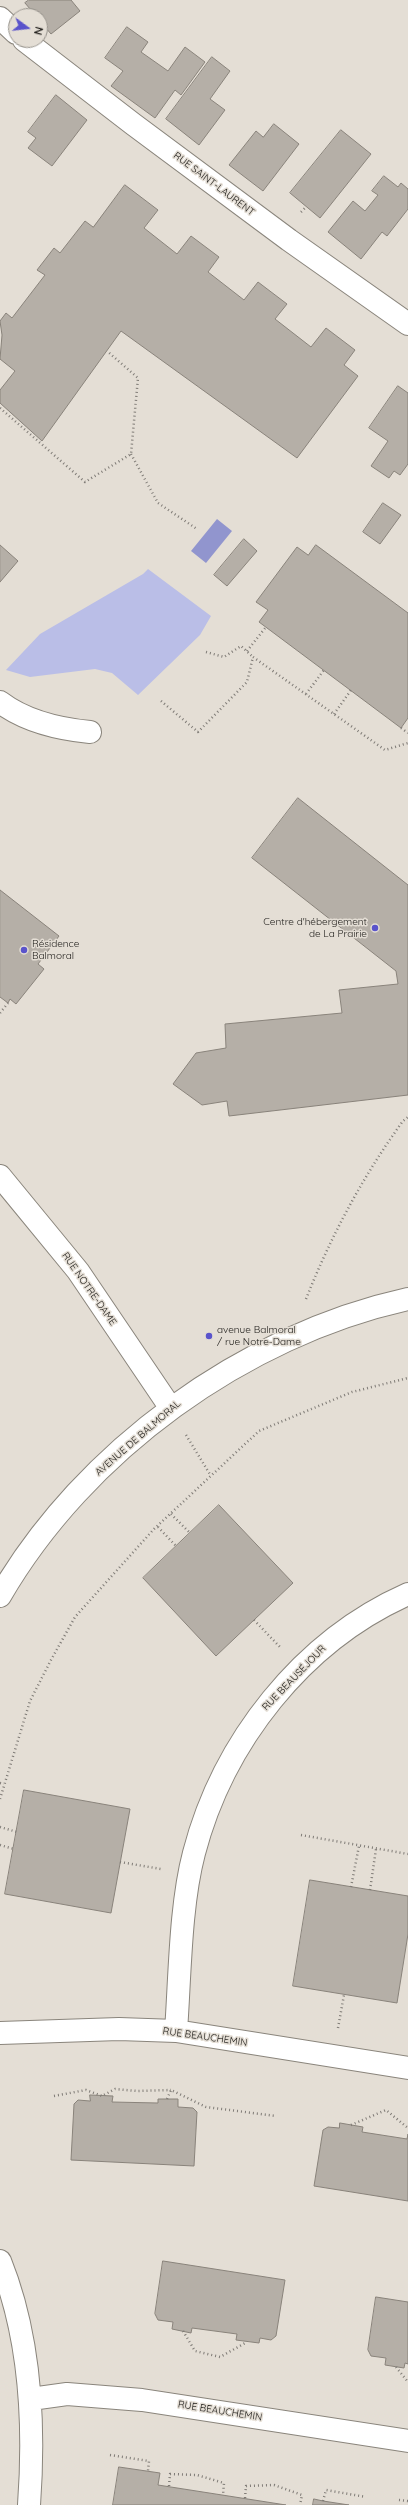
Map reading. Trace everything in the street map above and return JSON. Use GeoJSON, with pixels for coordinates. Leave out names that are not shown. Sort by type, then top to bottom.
{"type":"FeatureCollection","features":[{"type":"Feature","properties":{"kind":"street"},"geometry":{"type":"LineString","coordinates":[[0,18],[8,26]]}},
{"type":"Feature","properties":{"kind":"street","name":"RUE SAINT-LAURENT"},"geometry":{"type":"LineString","coordinates":[[34,48],[133,124],[289,240],[408,324]]}},
{"type":"Feature","properties":{"kind":"street"},"geometry":{"type":"LineString","coordinates":[[0,702],[21,714],[47,724],[68,730],[90,732]]}},
{"type":"Feature","properties":{"kind":"street","name":"RUE NOTRE-DAME"},"geometry":{"type":"LineString","coordinates":[[0,1176],[78,1271],[170,1407]]}},
{"type":"Feature","properties":{"kind":"street","name":"AVENUE DE BALMORAL"},"geometry":{"type":"LineString","coordinates":[[0,1596],[29,1552],[82,1489],[170,1407],[238,1366],[294,1338],[366,1310],[408,1299]]}},
{"type":"Feature","properties":{"kind":"street","name":"RUE BEAUSÉJOUR"},"geometry":{"type":"LineString","coordinates":[[176,2031],[187,1893],[194,1854],[206,1814],[223,1773],[243,1737],[266,1705],[300,1669],[326,1644],[353,1624],[408,1594]]}},
{"type":"Feature","properties":{"kind":"street","name":"RUE BEAUCHEMIN"},"geometry":{"type":"LineString","coordinates":[[0,2033],[120,2029],[176,2031],[408,2068]]}},
{"type":"Feature","properties":{"kind":"street"},"geometry":{"type":"LineString","coordinates":[[0,2261],[16,2311],[31,2399],[32,2437],[28,2505]]}},
{"type":"Feature","properties":{"kind":"street","name":"RUE BEAUCHEMIN"},"geometry":{"type":"LineString","coordinates":[[31,2399],[68,2394],[142,2400],[408,2441]]}},
{"type":"Feature","properties":{"kind":"path"},"geometry":{"type":"LineString","coordinates":[[107,351],[138,378],[131,454],[158,502],[197,529]]}},
{"type":"Feature","properties":{"kind":"path"},"geometry":{"type":"LineString","coordinates":[[0,408],[85,482],[131,454]]}},
{"type":"Feature","properties":{"kind":"path"},"geometry":{"type":"LineString","coordinates":[[247,651],[266,627]]}},
{"type":"Feature","properties":{"kind":"path"},"geometry":{"type":"LineString","coordinates":[[206,652],[224,657],[241,646],[253,657],[385,750],[408,743]]}},
{"type":"Feature","properties":{"kind":"path"},"geometry":{"type":"LineString","coordinates":[[161,701],[198,732],[247,682],[253,657]]}},
{"type":"Feature","properties":{"kind":"path"},"geometry":{"type":"LineString","coordinates":[[306,694],[324,670]]}},
{"type":"Feature","properties":{"kind":"path"},"geometry":{"type":"LineString","coordinates":[[334,714],[351,690]]}},
{"type":"Feature","properties":{"kind":"path"},"geometry":{"type":"LineString","coordinates":[[401,728],[408,733]]}},
{"type":"Feature","properties":{"kind":"path"},"geometry":{"type":"LineString","coordinates":[[0,1013],[8,1003]]}},
{"type":"Feature","properties":{"kind":"path"},"geometry":{"type":"LineString","coordinates":[[306,1299],[348,1208],[376,1159],[403,1121],[408,1117]]}},
{"type":"Feature","properties":{"kind":"path"},"geometry":{"type":"LineString","coordinates":[[0,1799],[30,1701],[75,1617],[158,1526],[259,1431],[352,1392],[408,1378]]}},
{"type":"Feature","properties":{"kind":"path"},"geometry":{"type":"LineString","coordinates":[[185,1432],[212,1476]]}},
{"type":"Feature","properties":{"kind":"path"},"geometry":{"type":"LineString","coordinates":[[171,1514],[190,1533]]}},
{"type":"Feature","properties":{"kind":"path"},"geometry":{"type":"LineString","coordinates":[[158,1526],[176,1546]]}},
{"type":"Feature","properties":{"kind":"path"},"geometry":{"type":"LineString","coordinates":[[254,1620],[300,1669]]}},
{"type":"Feature","properties":{"kind":"path"},"geometry":{"type":"LineString","coordinates":[[0,1783],[4,1784]]}},
{"type":"Feature","properties":{"kind":"path"},"geometry":{"type":"LineString","coordinates":[[0,1827],[17,1832]]}},
{"type":"Feature","properties":{"kind":"path"},"geometry":{"type":"LineString","coordinates":[[302,1834],[359,1846],[408,1854]]}},
{"type":"Feature","properties":{"kind":"path"},"geometry":{"type":"LineString","coordinates":[[0,1845],[14,1849]]}},
{"type":"Feature","properties":{"kind":"path"},"geometry":{"type":"LineString","coordinates":[[351,1887],[359,1846]]}},
{"type":"Feature","properties":{"kind":"path"},"geometry":{"type":"LineString","coordinates":[[370,1890],[376,1849]]}},
{"type":"Feature","properties":{"kind":"path"},"geometry":{"type":"LineString","coordinates":[[120,1862],[191,1874]]}},
{"type":"Feature","properties":{"kind":"path"},"geometry":{"type":"LineString","coordinates":[[54,2096],[86,2090],[102,2096],[115,2089],[137,2092],[171,2090],[206,2107],[276,2116]]}},
{"type":"Feature","properties":{"kind":"path"},"geometry":{"type":"LineString","coordinates":[[167,2099],[171,2090]]}},
{"type":"Feature","properties":{"kind":"path"},"geometry":{"type":"LineString","coordinates":[[351,2125],[386,2110],[408,2128]]}},
{"type":"Feature","properties":{"kind":"path"},"geometry":{"type":"LineString","coordinates":[[183,2331],[195,2351],[220,2357],[247,2342]]}},
{"type":"Feature","properties":{"kind":"path"},"geometry":{"type":"LineString","coordinates":[[396,2367],[408,2382]]}},
{"type":"Feature","properties":{"kind":"path"},"geometry":{"type":"LineString","coordinates":[[110,2455],[149,2461],[148,2471]]}},
{"type":"Feature","properties":{"kind":"path"},"geometry":{"type":"LineString","coordinates":[[168,2486],[170,2474],[197,2475],[224,2484],[223,2495]]}},
{"type":"Feature","properties":{"kind":"path"},"geometry":{"type":"LineString","coordinates":[[245,2498],[246,2486],[274,2485],[302,2494],[300,2505]]}},
{"type":"Feature","properties":{"kind":"path"},"geometry":{"type":"LineString","coordinates":[[323,2501],[326,2490],[366,2497]]}},
{"type":"Feature","properties":{"kind":"path"},"geometry":{"type":"LineString","coordinates":[[399,2500],[408,2500]]}},
{"type":"Feature","properties":{"kind":"shaded area"},"geometry":{"type":"Polygon","coordinates":[[[217,519],[232,531],[206,563],[191,551],[217,519]]]}},
{"type":"Feature","properties":{"kind":"shaded area"},"geometry":{"type":"Polygon","coordinates":[[[148,569],[211,616],[200,635],[138,695],[112,673],[95,669],[30,677],[6,670],[40,634],[143,574],[148,569]]]}},
{"type":"Feature","properties":{"kind":"building"},"geometry":{"type":"Polygon","coordinates":[[[29,0],[71,0],[80,11],[51,34],[48,30],[48,8],[29,8],[25,3],[29,0]]]}},
{"type":"Feature","properties":{"kind":"building"},"geometry":{"type":"Polygon","coordinates":[[[127,27],[148,42],[141,52],[168,71],[185,47],[205,62],[181,95],[175,90],[155,118],[111,86],[123,71],[105,58],[127,27]]]}},
{"type":"Feature","properties":{"kind":"building"},"geometry":{"type":"Polygon","coordinates":[[[212,57],[230,71],[210,99],[225,110],[199,145],[166,119],[212,57]]]}},
{"type":"Feature","properties":{"kind":"building"},"geometry":{"type":"Polygon","coordinates":[[[56,95],[87,120],[52,166],[28,148],[36,138],[28,132],[56,95]]]}},
{"type":"Feature","properties":{"kind":"building"},"geometry":{"type":"Polygon","coordinates":[[[274,124],[299,144],[263,191],[229,165],[256,131],[263,137],[274,124]]]}},
{"type":"Feature","properties":{"kind":"building"},"geometry":{"type":"Polygon","coordinates":[[[341,130],[371,154],[320,218],[290,193],[341,130]]]}},
{"type":"Feature","properties":{"kind":"building"},"geometry":{"type":"Polygon","coordinates":[[[384,176],[398,187],[401,183],[408,189],[408,209],[387,236],[382,232],[361,259],[328,232],[353,201],[365,211],[378,195],[372,191],[384,176]]]}},
{"type":"Feature","properties":{"kind":"building"},"geometry":{"type":"Polygon","coordinates":[[[125,185],[158,210],[144,228],[177,254],[191,236],[219,257],[208,272],[244,300],[258,282],[287,304],[275,319],[311,347],[326,328],[355,350],[344,365],[358,376],[297,458],[121,331],[42,441],[0,403],[0,390],[15,371],[0,359],[2,335],[0,321],[6,313],[12,318],[45,275],[37,270],[54,248],[60,253],[85,221],[93,227],[125,185]]]}},
{"type":"Feature","properties":{"kind":"building"},"geometry":{"type":"Polygon","coordinates":[[[398,386],[408,393],[408,464],[400,475],[394,471],[389,478],[371,466],[388,441],[369,428],[398,386]]]}},
{"type":"Feature","properties":{"kind":"building"},"geometry":{"type":"Polygon","coordinates":[[[383,503],[401,515],[380,544],[363,532],[383,503]]]}},
{"type":"Feature","properties":{"kind":"building"},"geometry":{"type":"Polygon","coordinates":[[[244,539],[257,551],[227,586],[214,575],[244,539]]]}},
{"type":"Feature","properties":{"kind":"building"},"geometry":{"type":"Polygon","coordinates":[[[0,545],[18,561],[0,582],[0,545]]]}},
{"type":"Feature","properties":{"kind":"building"},"geometry":{"type":"Polygon","coordinates":[[[316,545],[408,613],[408,718],[401,728],[259,622],[268,610],[256,602],[297,547],[308,555],[316,545]]]}},
{"type":"Feature","properties":{"kind":"building","name":"Centre d'hébergement de La Prairie"},"geometry":{"type":"Polygon","coordinates":[[[298,798],[408,885],[408,1095],[229,1116],[227,1101],[202,1105],[173,1084],[196,1053],[226,1048],[225,1024],[342,1013],[339,990],[398,984],[396,971],[252,858],[298,798]]]}},
{"type":"Feature","properties":{"kind":"building","name":"Résidence Balmoral"},"geometry":{"type":"Polygon","coordinates":[[[0,890],[59,936],[38,964],[44,969],[16,1004],[10,999],[8,1003],[0,997],[0,890]]]}},
{"type":"Feature","properties":{"kind":"building"},"geometry":{"type":"Polygon","coordinates":[[[219,1505],[293,1583],[216,1656],[143,1578],[219,1505]]]}},
{"type":"Feature","properties":{"kind":"building"},"geometry":{"type":"Polygon","coordinates":[[[24,1790],[130,1809],[111,1913],[5,1894],[24,1790]]]}},
{"type":"Feature","properties":{"kind":"building"},"geometry":{"type":"Polygon","coordinates":[[[310,1880],[408,1896],[408,1934],[397,2003],[293,1986],[310,1880]]]}},
{"type":"Feature","properties":{"kind":"building"},"geometry":{"type":"Polygon","coordinates":[[[90,2095],[113,2096],[112,2102],[158,2103],[158,2099],[178,2099],[178,2107],[193,2108],[197,2112],[194,2166],[71,2160],[74,2104],[78,2100],[90,2101],[90,2095]]]}},
{"type":"Feature","properties":{"kind":"building"},"geometry":{"type":"Polygon","coordinates":[[[340,2123],[363,2127],[362,2132],[407,2139],[408,2134],[408,2201],[314,2186],[323,2130],[328,2127],[339,2128],[340,2123]]]}},
{"type":"Feature","properties":{"kind":"building"},"geometry":{"type":"Polygon","coordinates":[[[163,2261],[285,2280],[276,2336],[271,2340],[260,2338],[259,2343],[236,2340],[237,2334],[192,2328],[191,2333],[172,2329],[173,2322],[158,2320],[155,2314],[163,2261]]]}},
{"type":"Feature","properties":{"kind":"building"},"geometry":{"type":"Polygon","coordinates":[[[376,2297],[408,2302],[408,2364],[405,2363],[404,2368],[385,2365],[386,2358],[371,2356],[368,2350],[376,2297]]]}},
{"type":"Feature","properties":{"kind":"building"},"geometry":{"type":"Polygon","coordinates":[[[119,2467],[160,2473],[158,2485],[286,2505],[113,2505],[119,2467]]]}},
{"type":"Feature","properties":{"kind":"building"},"geometry":{"type":"Polygon","coordinates":[[[314,2499],[323,2501],[349,2505],[313,2505],[314,2499]]]}},
{"type":"Feature","properties":{"kind":"place","name":"Centre d'hébergement de La Prairie"},"geometry":{"type":"Point","coordinates":[375,928]}},
{"type":"Feature","properties":{"kind":"place","name":"Résidence Balmoral"},"geometry":{"type":"Point","coordinates":[24,950]}},
{"type":"Feature","properties":{"kind":"place","name":"avenue Balmoral / rue Notre-Dame"},"geometry":{"type":"Point","coordinates":[209,1336]}}]}
